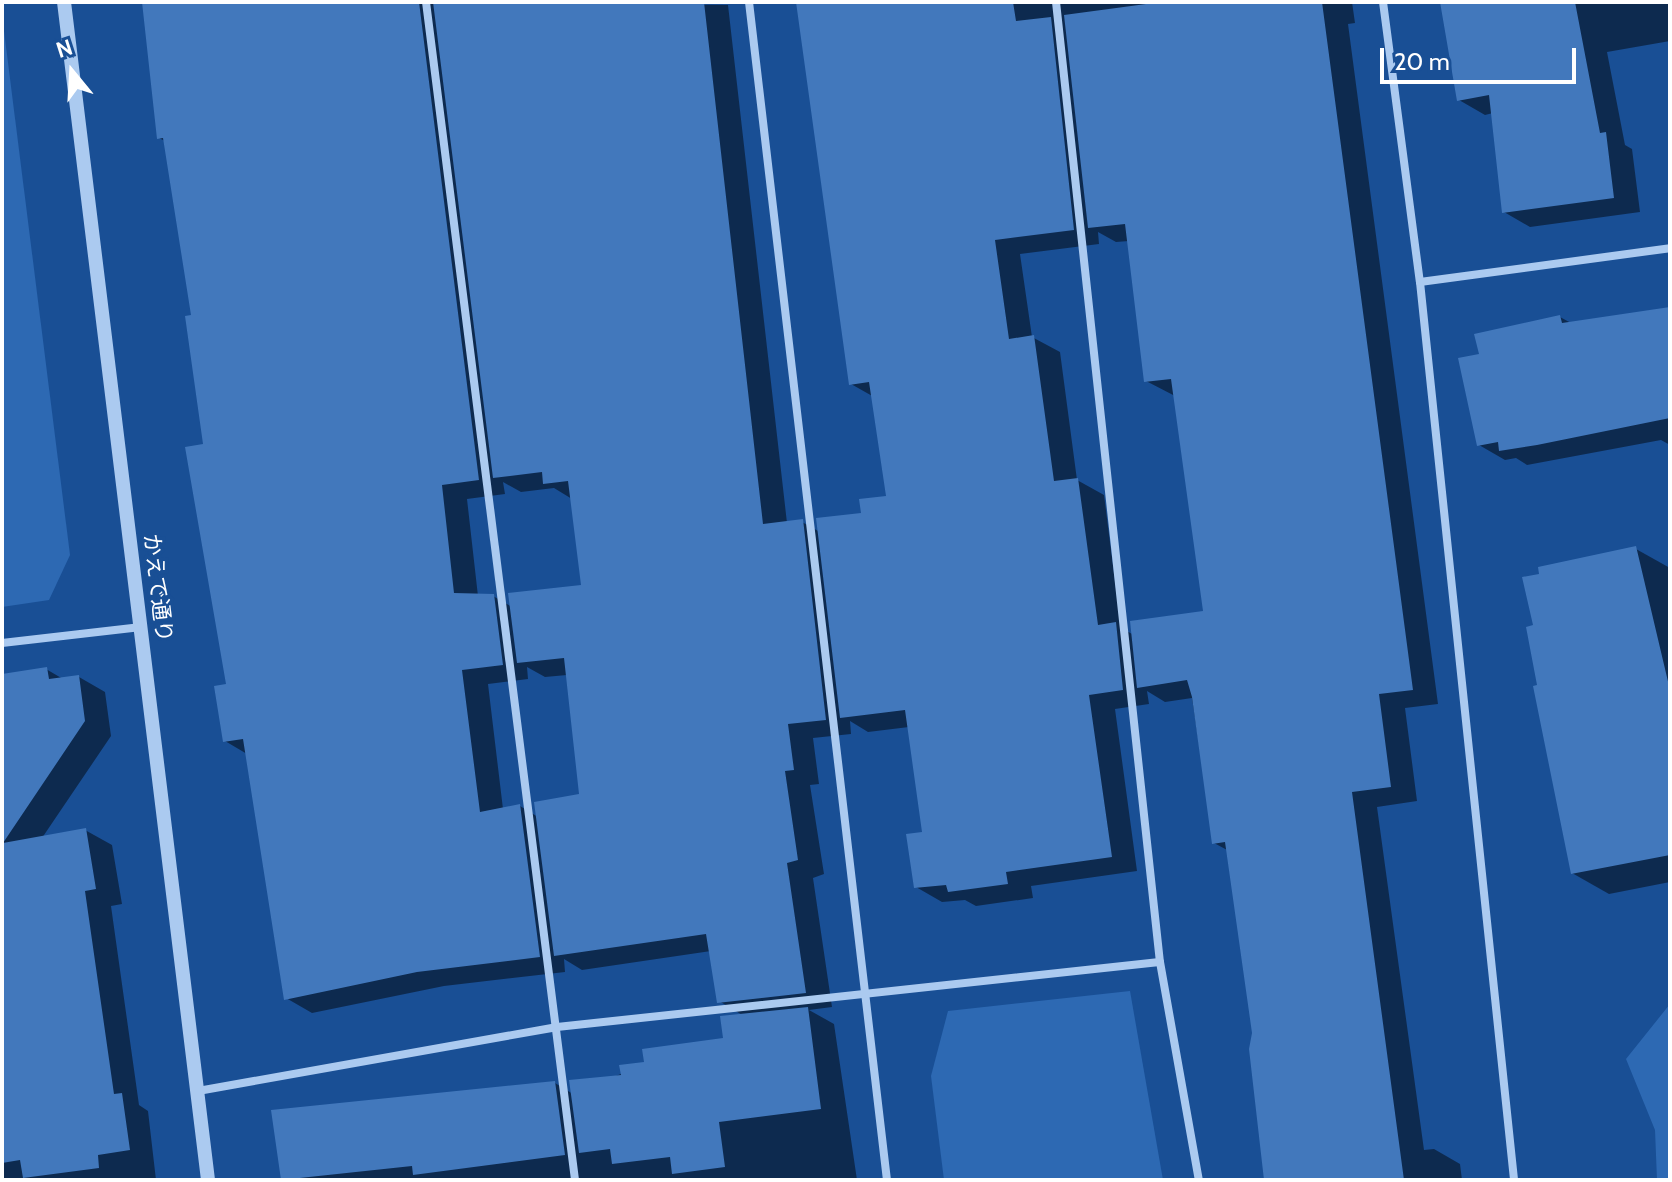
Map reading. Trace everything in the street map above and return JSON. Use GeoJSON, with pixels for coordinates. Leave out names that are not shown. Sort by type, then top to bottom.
{"type":"FeatureCollection","features":[{"type":"Feature","properties":{"kind":"street","name":"かえで通り"},"geometry":{"type":"LineString","coordinates":[[64,2],[208,1180]]}},
{"type":"Feature","properties":{"kind":"street"},"geometry":{"type":"LineString","coordinates":[[426,2],[575,1180]]}},
{"type":"Feature","properties":{"kind":"street"},"geometry":{"type":"LineString","coordinates":[[749,2],[887,1180]]}},
{"type":"Feature","properties":{"kind":"street"},"geometry":{"type":"LineString","coordinates":[[1056,2],[1160,962],[1199,1180]]}},
{"type":"Feature","properties":{"kind":"street"},"geometry":{"type":"LineString","coordinates":[[1383,2],[1420,282],[1514,1180]]}},
{"type":"Feature","properties":{"kind":"street"},"geometry":{"type":"LineString","coordinates":[[1420,282],[1670,248]]}},
{"type":"Feature","properties":{"kind":"street"},"geometry":{"type":"LineString","coordinates":[[2,643],[141,627]]}},
{"type":"Feature","properties":{"kind":"street"},"geometry":{"type":"LineString","coordinates":[[198,1091],[557,1027],[1160,962]]}},
{"type":"Feature","properties":{"kind":"shaded area"},"geometry":{"type":"Polygon","coordinates":[[[2,15],[70,555],[49,600],[2,607],[2,15]]]}},
{"type":"Feature","properties":{"kind":"shaded area"},"geometry":{"type":"Polygon","coordinates":[[[1130,991],[1163,1180],[944,1180],[931,1076],[948,1011],[1130,991]]]}},
{"type":"Feature","properties":{"kind":"shaded area"},"geometry":{"type":"Polygon","coordinates":[[[1670,1004],[1670,1180],[1657,1180],[1655,1130],[1626,1059],[1670,1004]]]}},
{"type":"Feature","properties":{"kind":"building"},"geometry":{"type":"Polygon","coordinates":[[[142,2],[419,2],[479,480],[442,485],[454,593],[494,594],[503,665],[462,670],[480,812],[520,804],[540,957],[417,972],[284,1000],[243,739],[223,742],[214,686],[226,684],[185,447],[203,444],[185,316],[191,315],[163,138],[157,139],[142,2]]]}},
{"type":"Feature","properties":{"kind":"building"},"geometry":{"type":"Polygon","coordinates":[[[433,2],[704,2],[763,524],[803,519],[826,720],[788,724],[794,770],[785,771],[798,860],[787,863],[806,993],[717,1003],[706,934],[554,956],[534,802],[579,794],[564,658],[517,663],[508,593],[581,585],[568,481],[543,484],[542,472],[493,478],[433,2]]]}},
{"type":"Feature","properties":{"kind":"building"},"geometry":{"type":"Polygon","coordinates":[[[796,2],[1013,2],[1016,21],[1051,17],[1074,230],[995,240],[1009,339],[1034,335],[1054,481],[1078,478],[1098,625],[1116,622],[1123,690],[1089,695],[1112,857],[1006,872],[1008,884],[948,892],[946,885],[914,888],[906,834],[922,832],[905,710],[840,718],[816,518],[861,513],[859,499],[886,496],[869,382],[849,385],[796,2]]]}},
{"type":"Feature","properties":{"kind":"building"},"geometry":{"type":"Polygon","coordinates":[[[1161,2],[1322,2],[1413,690],[1379,694],[1391,787],[1352,792],[1404,1180],[1264,1180],[1249,1049],[1252,1033],[1225,842],[1212,844],[1192,697],[1187,680],[1137,688],[1130,621],[1203,611],[1171,379],[1144,382],[1125,224],[1088,228],[1064,15],[1161,2]]]}},
{"type":"Feature","properties":{"kind":"building"},"geometry":{"type":"Polygon","coordinates":[[[1440,2],[1575,2],[1600,133],[1606,132],[1614,198],[1502,213],[1489,95],[1457,101],[1440,2]]]}},
{"type":"Feature","properties":{"kind":"building"},"geometry":{"type":"Polygon","coordinates":[[[1670,307],[1670,418],[1499,451],[1498,442],[1477,446],[1458,358],[1479,354],[1474,334],[1560,315],[1562,323],[1670,307]]]}},
{"type":"Feature","properties":{"kind":"building"},"geometry":{"type":"Polygon","coordinates":[[[1636,546],[1670,690],[1670,855],[1571,874],[1533,686],[1537,685],[1526,627],[1533,625],[1522,577],[1539,574],[1538,567],[1636,546]]]}},
{"type":"Feature","properties":{"kind":"building"},"geometry":{"type":"Polygon","coordinates":[[[47,667],[49,679],[79,675],[85,721],[3,843],[86,828],[96,889],[85,891],[114,1094],[122,1093],[130,1150],[98,1155],[99,1168],[23,1178],[20,1160],[2,1163],[2,674],[47,667]]]}},
{"type":"Feature","properties":{"kind":"building"},"geometry":{"type":"Polygon","coordinates":[[[808,1007],[821,1109],[719,1122],[725,1167],[672,1174],[670,1157],[612,1164],[610,1149],[579,1153],[569,1080],[621,1075],[619,1065],[644,1062],[642,1049],[723,1038],[720,1016],[808,1007]]]}},
{"type":"Feature","properties":{"kind":"building"},"geometry":{"type":"Polygon","coordinates":[[[555,1081],[565,1155],[413,1175],[412,1166],[281,1180],[271,1110],[555,1081]]]}}]}
